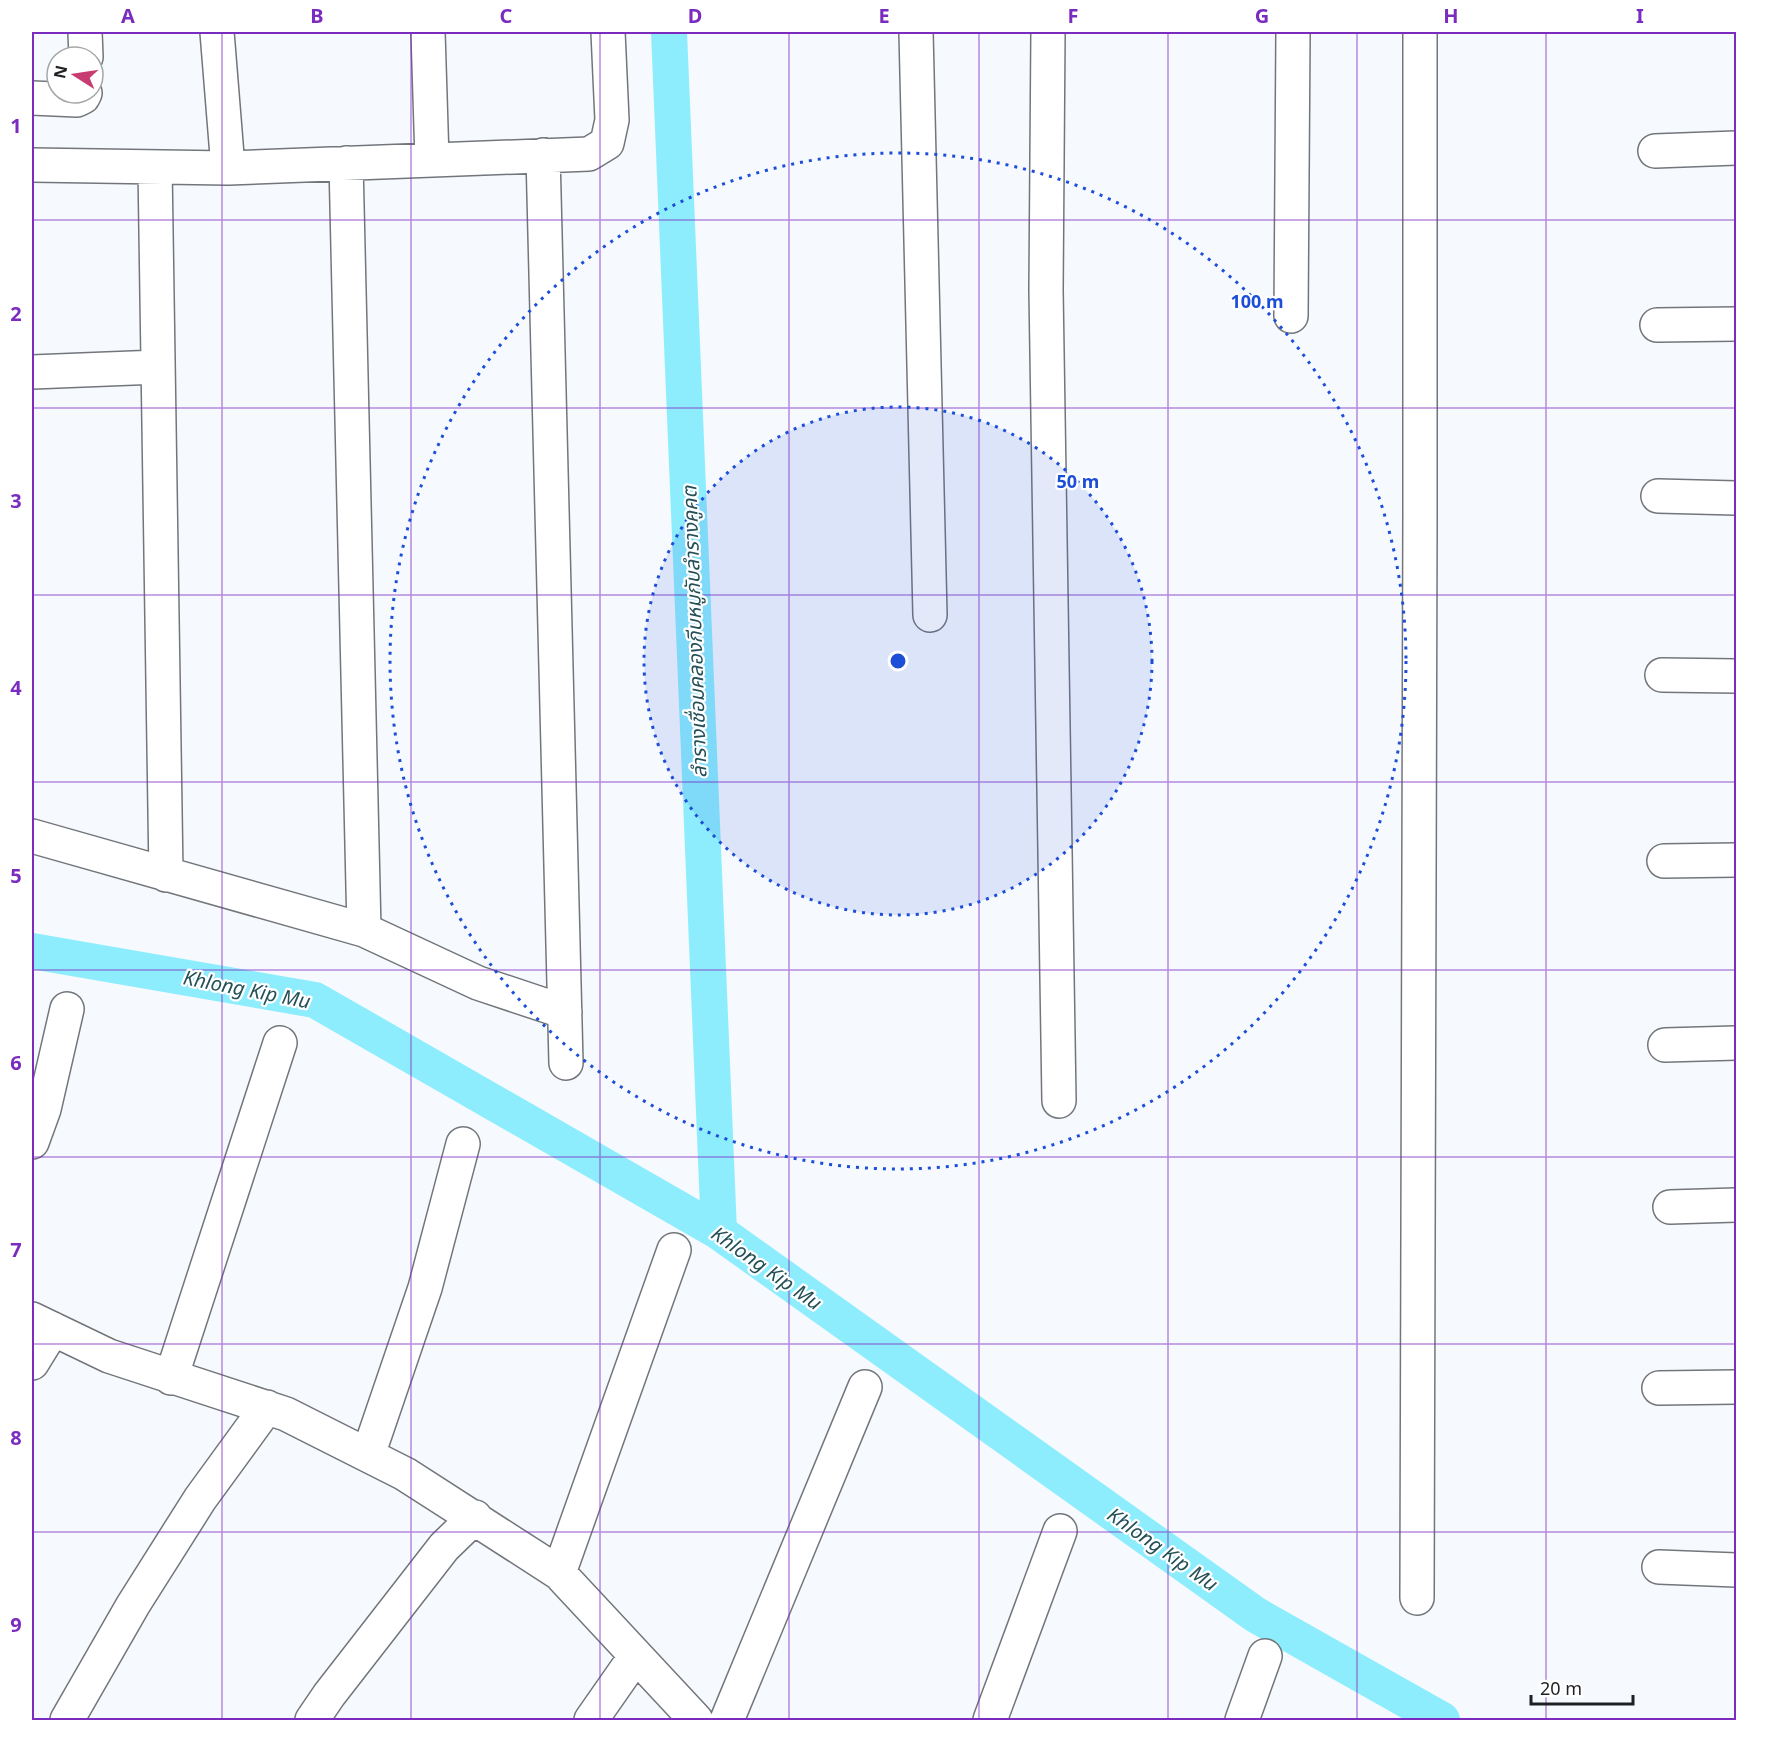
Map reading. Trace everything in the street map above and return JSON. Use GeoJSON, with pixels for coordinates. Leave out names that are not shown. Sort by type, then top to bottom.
{"type":"FeatureCollection","features":[{"type":"Feature","properties":{"kind":"street"},"geometry":{"type":"LineString","coordinates":[[217,32],[228,168]]}},
{"type":"Feature","properties":{"kind":"street"},"geometry":{"type":"LineString","coordinates":[[428,32],[432,160]]}},
{"type":"Feature","properties":{"kind":"street"},"geometry":{"type":"LineString","coordinates":[[32,165],[228,168],[589,154],[607,143],[612,120],[608,32]]}},
{"type":"Feature","properties":{"kind":"street"},"geometry":{"type":"LineString","coordinates":[[916,32],[930,615]]}},
{"type":"Feature","properties":{"kind":"street"},"geometry":{"type":"LineString","coordinates":[[1048,32],[1046,290],[1059,1101]]}},
{"type":"Feature","properties":{"kind":"street"},"geometry":{"type":"LineString","coordinates":[[1291,316],[1293,32]]}},
{"type":"Feature","properties":{"kind":"street"},"geometry":{"type":"LineString","coordinates":[[1417,1598],[1420,32]]}},
{"type":"Feature","properties":{"kind":"street"},"geometry":{"type":"LineString","coordinates":[[1655,151],[1737,148]]}},
{"type":"Feature","properties":{"kind":"street"},"geometry":{"type":"LineString","coordinates":[[543,155],[566,1063]]}},
{"type":"Feature","properties":{"kind":"street"},"geometry":{"type":"LineString","coordinates":[[346,163],[364,930]]}},
{"type":"Feature","properties":{"kind":"street"},"geometry":{"type":"LineString","coordinates":[[155,167],[166,874]]}},
{"type":"Feature","properties":{"kind":"street"},"geometry":{"type":"LineString","coordinates":[[1657,325],[1737,324]]}},
{"type":"Feature","properties":{"kind":"street"},"geometry":{"type":"LineString","coordinates":[[32,372],[158,368]]}},
{"type":"Feature","properties":{"kind":"street"},"geometry":{"type":"LineString","coordinates":[[1658,496],[1737,498]]}},
{"type":"Feature","properties":{"kind":"street"},"geometry":{"type":"LineString","coordinates":[[1662,675],[1737,676]]}},
{"type":"Feature","properties":{"kind":"street"},"geometry":{"type":"LineString","coordinates":[[32,836],[364,930],[478,983],[565,1012]]}},
{"type":"Feature","properties":{"kind":"street"},"geometry":{"type":"LineString","coordinates":[[1664,861],[1737,860]]}},
{"type":"Feature","properties":{"kind":"street"},"geometry":{"type":"LineString","coordinates":[[32,1142],[44,1109],[66,1009]]}},
{"type":"Feature","properties":{"kind":"street"},"geometry":{"type":"LineString","coordinates":[[171,1378],[280,1043]]}},
{"type":"Feature","properties":{"kind":"street"},"geometry":{"type":"LineString","coordinates":[[1665,1045],[1737,1043]]}},
{"type":"Feature","properties":{"kind":"street"},"geometry":{"type":"LineString","coordinates":[[368,1455],[425,1288],[464,1144]]}},
{"type":"Feature","properties":{"kind":"street"},"geometry":{"type":"LineString","coordinates":[[1670,1206],[1737,1205]]}},
{"type":"Feature","properties":{"kind":"street"},"geometry":{"type":"LineString","coordinates":[[559,1573],[674,1250]]}},
{"type":"Feature","properties":{"kind":"street"},"geometry":{"type":"LineString","coordinates":[[32,1363],[42,1324],[109,1356],[286,1414],[405,1474],[559,1573],[696,1720]]}},
{"type":"Feature","properties":{"kind":"street"},"geometry":{"type":"LineString","coordinates":[[727,1720],[865,1387]]}},
{"type":"Feature","properties":{"kind":"street"},"geometry":{"type":"LineString","coordinates":[[1659,1388],[1737,1387]]}},
{"type":"Feature","properties":{"kind":"street"},"geometry":{"type":"LineString","coordinates":[[67,1720],[134,1605],[200,1499],[267,1407]]}},
{"type":"Feature","properties":{"kind":"street"},"geometry":{"type":"LineString","coordinates":[[312,1720],[444,1547],[475,1517]]}},
{"type":"Feature","properties":{"kind":"street"},"geometry":{"type":"LineString","coordinates":[[990,1720],[1060,1531]]}},
{"type":"Feature","properties":{"kind":"street"},"geometry":{"type":"LineString","coordinates":[[1659,1567],[1737,1570]]}},
{"type":"Feature","properties":{"kind":"street"},"geometry":{"type":"LineString","coordinates":[[1242,1720],[1265,1656]]}},
{"type":"Feature","properties":{"kind":"street"},"geometry":{"type":"LineString","coordinates":[[591,1720],[635,1657]]}},
{"type":"Feature","properties":{"kind":"waterway","name":"ลำรางเชื่อมคลองกีบหมูกับลำรางคูคต"},"geometry":{"type":"LineString","coordinates":[[669,32],[719,1232]]}},
{"type":"Feature","properties":{"kind":"waterway","name":"Khlong Kip Mu"},"geometry":{"type":"LineString","coordinates":[[32,951],[315,1000],[719,1232],[1256,1615],[1442,1720]]}}]}
